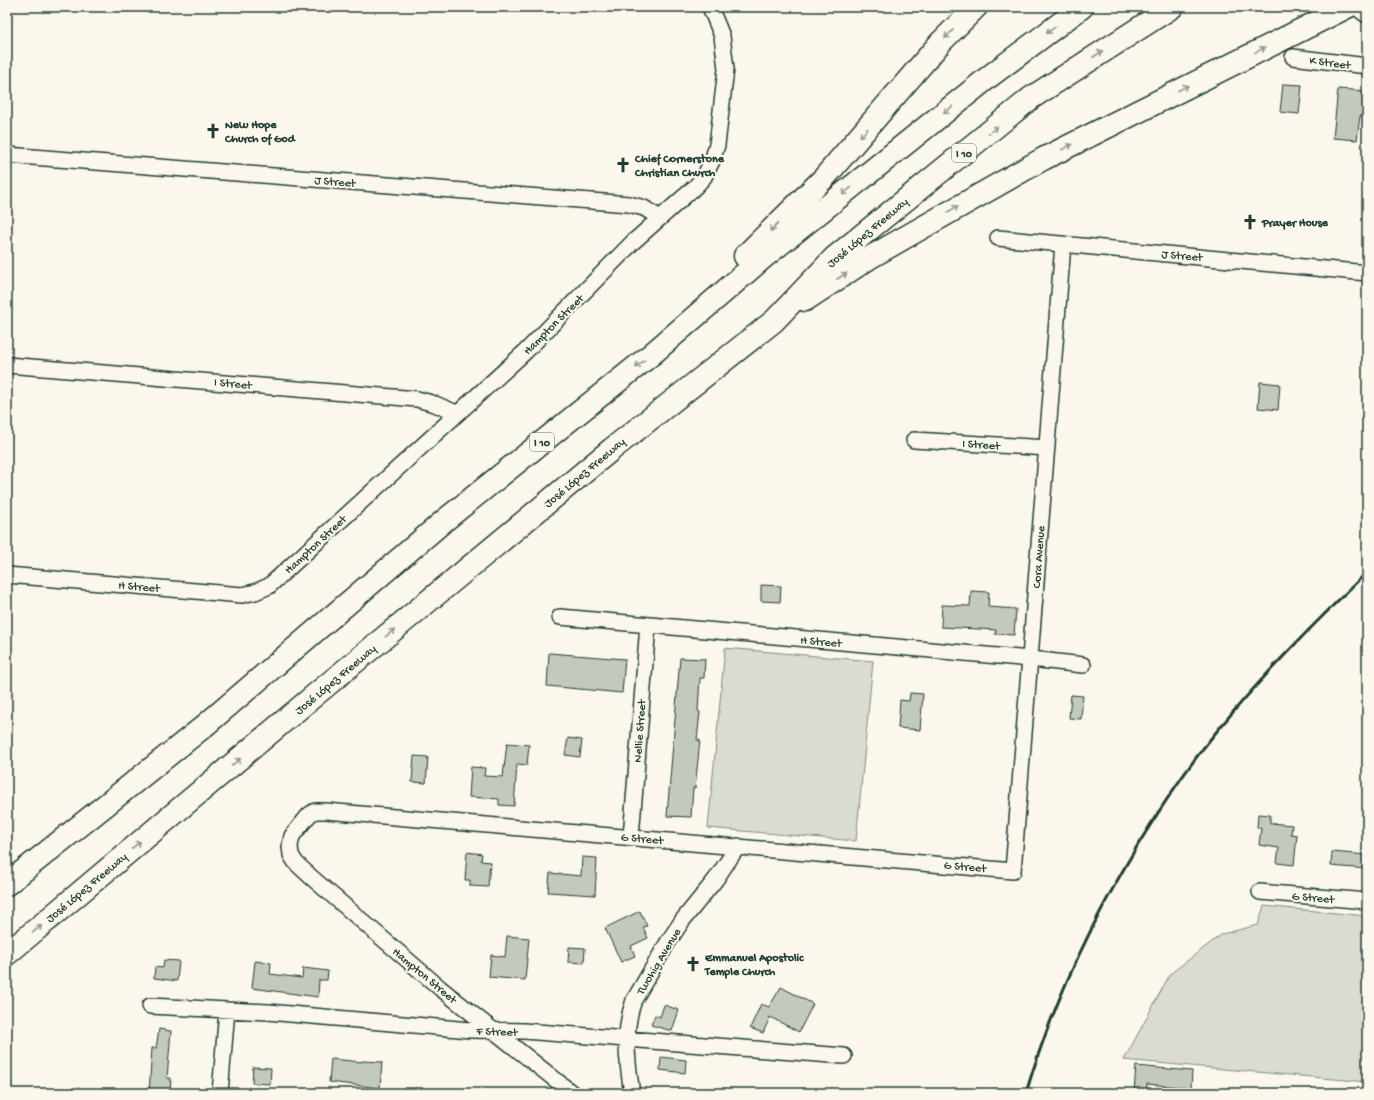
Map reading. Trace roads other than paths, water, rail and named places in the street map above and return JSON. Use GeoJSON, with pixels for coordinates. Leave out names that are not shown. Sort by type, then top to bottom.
{"type":"FeatureCollection","features":[{"type":"Feature","properties":{"kind":"highway"},"geometry":{"type":"LineString","coordinates":[[665,343],[720,280],[824,178],[941,42],[976,7]]}},
{"type":"Feature","properties":{"kind":"highway","name":"I 10"},"geometry":{"type":"LineString","coordinates":[[7,884],[202,728],[445,520],[665,343],[764,257],[990,76],[1082,7]]}},
{"type":"Feature","properties":{"kind":"highway","name":"José López Freeway"},"geometry":{"type":"LineString","coordinates":[[7,954],[321,690],[612,449],[774,321],[834,258],[1031,98],[1172,7]]}},
{"type":"Feature","properties":{"kind":"highway"},"geometry":{"type":"LineString","coordinates":[[774,321],[881,252],[1043,159],[1347,7]]}},
{"type":"Feature","properties":{"kind":"street","name":"Hampton Street"},"geometry":{"type":"LineString","coordinates":[[269,586],[456,413],[526,351],[633,242],[695,187],[704,177],[712,161],[717,145],[726,69],[722,36],[710,7]]}},
{"type":"Feature","properties":{"kind":"street"},"geometry":{"type":"LineString","coordinates":[[1359,7],[1367,14]]}},
{"type":"Feature","properties":{"kind":"street","name":"K Street"},"geometry":{"type":"LineString","coordinates":[[1293,57],[1367,66]]}},
{"type":"Feature","properties":{"kind":"street","name":"J Street"},"geometry":{"type":"LineString","coordinates":[[7,154],[629,204],[644,208],[660,218]]}},
{"type":"Feature","properties":{"kind":"street","name":"J Street"},"geometry":{"type":"LineString","coordinates":[[998,238],[1367,273]]}},
{"type":"Feature","properties":{"kind":"street","name":"Cora Avenue"},"geometry":{"type":"LineString","coordinates":[[1013,871],[1063,244]]}},
{"type":"Feature","properties":{"kind":"street","name":"I Street"},"geometry":{"type":"LineString","coordinates":[[7,364],[417,399],[436,404],[456,413]]}},
{"type":"Feature","properties":{"kind":"street","name":"I Street"},"geometry":{"type":"LineString","coordinates":[[914,440],[1047,448]]}},
{"type":"Feature","properties":{"kind":"street","name":"H Street"},"geometry":{"type":"LineString","coordinates":[[7,575],[242,595],[255,592],[269,586]]}},
{"type":"Feature","properties":{"kind":"street","name":"H Street"},"geometry":{"type":"LineString","coordinates":[[560,617],[1083,665]]}},
{"type":"Feature","properties":{"kind":"street","name":"Nellie Street"},"geometry":{"type":"LineString","coordinates":[[631,837],[648,625]]}},
{"type":"Feature","properties":{"kind":"street","name":"G Street"},"geometry":{"type":"LineString","coordinates":[[290,846],[292,836],[309,815],[315,811],[326,811],[1013,871]]}},
{"type":"Feature","properties":{"kind":"street","name":"Hampton Street"},"geometry":{"type":"LineString","coordinates":[[290,846],[291,855],[311,877],[440,988],[572,1093]]}},
{"type":"Feature","properties":{"kind":"street","name":"Twohig Avenue"},"geometry":{"type":"LineString","coordinates":[[632,1093],[626,1039],[631,1009],[668,942],[682,921],[716,879],[738,846]]}},
{"type":"Feature","properties":{"kind":"street","name":"G Street"},"geometry":{"type":"LineString","coordinates":[[1260,892],[1367,901]]}},
{"type":"Feature","properties":{"kind":"street","name":"F Street"},"geometry":{"type":"LineString","coordinates":[[150,1006],[268,1012],[470,1030],[626,1039],[844,1056]]}},
{"type":"Feature","properties":{"kind":"street"},"geometry":{"type":"LineString","coordinates":[[220,1093],[227,1010]]}},
{"type":"Feature","properties":{"kind":"railway"},"geometry":{"type":"LineString","coordinates":[[1026,1093],[1048,1028],[1089,933],[1139,843],[1167,800],[1206,744],[1235,710],[1309,630],[1367,572]]}},
{"type":"Feature","properties":{"kind":"place","name":"New Hope Church of God"},"geometry":{"type":"Point","coordinates":[213,131]}},
{"type":"Feature","properties":{"kind":"place","name":"Chief Cornerstone Christian Church"},"geometry":{"type":"Point","coordinates":[623,165]}},
{"type":"Feature","properties":{"kind":"place","name":"Prayer House"},"geometry":{"type":"Point","coordinates":[1250,222]}},
{"type":"Feature","properties":{"kind":"place","name":"Emmanuel Apostolic Temple Church"},"geometry":{"type":"Point","coordinates":[693,964]}}]}
